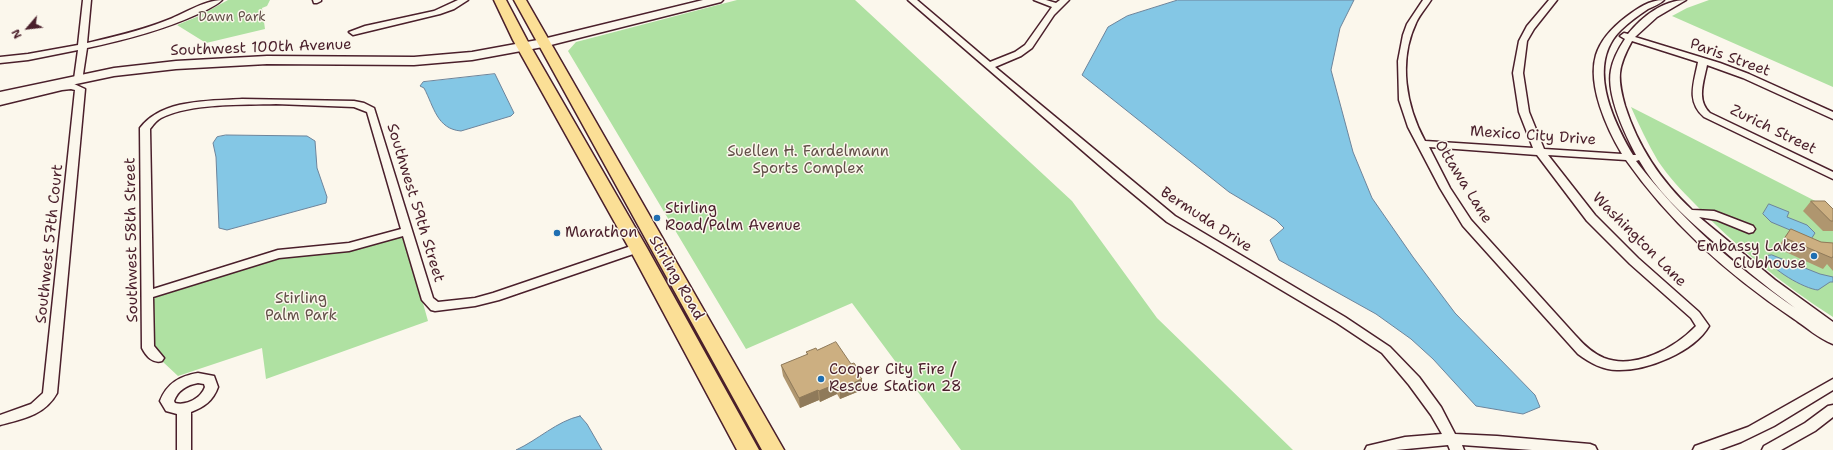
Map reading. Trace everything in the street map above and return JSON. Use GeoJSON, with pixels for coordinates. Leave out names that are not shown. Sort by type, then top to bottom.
{"type":"FeatureCollection","features":[{"type":"Feature","properties":{"kind":"main road","name":"Stirling Road"},"geometry":{"type":"LineString","coordinates":[[500,0],[583,154],[638,248],[748,450]]}},
{"type":"Feature","properties":{"kind":"main road","name":"Stirling Road"},"geometry":{"type":"LineString","coordinates":[[520,0],[541,40],[773,450]]}},
{"type":"Feature","properties":{"kind":"main road"},"geometry":{"type":"LineString","coordinates":[[541,40],[680,0]]}},
{"type":"Feature","properties":{"kind":"main road"},"geometry":{"type":"LineString","coordinates":[[541,40],[717,0]]}},
{"type":"Feature","properties":{"kind":"main road","name":"Southwest 100th Avenue"},"geometry":{"type":"LineString","coordinates":[[0,89],[78,79],[143,68],[215,62],[414,61],[472,56],[541,40]]}},
{"type":"Feature","properties":{"kind":"main road","name":"Southwest 100th Avenue"},"geometry":{"type":"LineString","coordinates":[[0,96],[78,79]]}},
{"type":"Feature","properties":{"kind":"street"},"geometry":{"type":"LineString","coordinates":[[78,79],[87,0]]}},
{"type":"Feature","properties":{"kind":"street"},"geometry":{"type":"LineString","coordinates":[[0,60],[30,57],[130,36],[169,24],[218,0]]}},
{"type":"Feature","properties":{"kind":"street"},"geometry":{"type":"LineString","coordinates":[[353,32],[373,25],[434,15],[448,10],[464,0]]}},
{"type":"Feature","properties":{"kind":"street","name":"Bermuda Drive"},"geometry":{"type":"LineString","coordinates":[[912,0],[1171,219],[1342,320],[1386,350],[1414,381],[1436,411],[1454,445]]}},
{"type":"Feature","properties":{"kind":"street"},"geometry":{"type":"LineString","coordinates":[[1038,0],[1057,6]]}},
{"type":"Feature","properties":{"kind":"street"},"geometry":{"type":"LineString","coordinates":[[989,66],[1016,54],[1032,44],[1057,6],[1065,0]]}},
{"type":"Feature","properties":{"kind":"street","name":"Ottawa Lane"},"geometry":{"type":"LineString","coordinates":[[1427,0],[1416,15],[1406,39],[1402,80],[1406,111],[1434,168],[1467,222],[1527,292],[1577,344],[1602,363],[1623,367],[1636,365],[1669,353],[1687,342],[1703,326]]}},
{"type":"Feature","properties":{"kind":"street","name":"Washington Lane"},"geometry":{"type":"LineString","coordinates":[[1553,0],[1530,28],[1523,41],[1518,72],[1524,112],[1540,152],[1592,218],[1634,261],[1695,315],[1703,326]]}},
{"type":"Feature","properties":{"kind":"street"},"geometry":{"type":"LineString","coordinates":[[1660,0],[1629,19],[1614,32],[1602,51],[1599,70],[1601,96],[1611,126],[1629,157],[1649,184],[1680,218],[1730,266],[1801,318],[1833,339]]}},
{"type":"Feature","properties":{"kind":"street"},"geometry":{"type":"LineString","coordinates":[[1682,0],[1664,8],[1641,24],[1629,38],[1618,61],[1615,75],[1620,103],[1628,127],[1643,158],[1673,198],[1747,265],[1798,304],[1833,328]]}},
{"type":"Feature","properties":{"kind":"street","name":"Paris Street"},"geometry":{"type":"LineString","coordinates":[[1614,32],[1746,76],[1833,116]]}},
{"type":"Feature","properties":{"kind":"street","name":"Zurich Street"},"geometry":{"type":"LineString","coordinates":[[1703,61],[1697,96],[1698,105],[1701,110],[1707,115],[1833,176]]}},
{"type":"Feature","properties":{"kind":"street","name":"Southwest 100th Avenue"},"geometry":{"type":"LineString","coordinates":[[0,102],[62,87],[78,79]]}},
{"type":"Feature","properties":{"kind":"street","name":"Southwest 57th Court"},"geometry":{"type":"LineString","coordinates":[[0,420],[26,412],[44,402],[50,393],[80,89],[78,79]]}},
{"type":"Feature","properties":{"kind":"street","name":"Southwest 58th Street"},"geometry":{"type":"LineString","coordinates":[[158,358],[148,348],[145,128],[148,123],[152,119],[168,112],[196,106],[228,102],[354,104],[366,108]]}},
{"type":"Feature","properties":{"kind":"street","name":"Southwest 59th Street"},"geometry":{"type":"LineString","coordinates":[[366,108],[371,110],[373,116],[406,231],[428,300],[435,307],[475,302],[495,297],[638,248]]}},
{"type":"Feature","properties":{"kind":"street","name":"Mexico City Drive"},"geometry":{"type":"LineString","coordinates":[[1422,144],[1643,158]]}},
{"type":"Feature","properties":{"kind":"street"},"geometry":{"type":"LineString","coordinates":[[1691,214],[1700,212],[1714,214],[1749,229]]}},
{"type":"Feature","properties":{"kind":"street"},"geometry":{"type":"LineString","coordinates":[[147,295],[278,254],[298,250],[348,248],[406,231]]}},
{"type":"Feature","properties":{"kind":"street"},"geometry":{"type":"LineString","coordinates":[[1700,450],[1725,444],[1751,433],[1786,414],[1833,384]]}},
{"type":"Feature","properties":{"kind":"street"},"geometry":{"type":"LineString","coordinates":[[184,409],[184,450]]}},
{"type":"Feature","properties":{"kind":"street"},"geometry":{"type":"LineString","coordinates":[[1769,450],[1810,428],[1833,410]]}},
{"type":"Feature","properties":{"kind":"street"},"geometry":{"type":"LineString","coordinates":[[1372,450],[1380,447],[1422,441],[1454,445],[1478,440],[1590,450]]}},
{"type":"Feature","properties":{"kind":"green space","name":"Dawn Park"},"geometry":{"type":"Polygon","coordinates":[[[228,0],[270,0],[267,6],[262,8],[265,29],[206,43],[177,25],[199,16],[228,0]]]}},
{"type":"Feature","properties":{"kind":"green space","name":"Suellen H. Fardelmann Sports Complex"},"geometry":{"type":"Polygon","coordinates":[[[737,0],[855,0],[1072,201],[1157,318],[1293,450],[961,450],[852,303],[746,349],[568,51],[576,42],[737,0]]]}},
{"type":"Feature","properties":{"kind":"green space"},"geometry":{"type":"Polygon","coordinates":[[[1709,0],[1833,0],[1833,87],[1672,16],[1687,8],[1709,0]]]}},
{"type":"Feature","properties":{"kind":"green space"},"geometry":{"type":"Polygon","coordinates":[[[1631,107],[1833,210],[1833,317],[1796,292],[1760,264],[1710,219],[1671,178],[1658,161],[1631,107]]]}},
{"type":"Feature","properties":{"kind":"green space","name":"Stirling Palm Park"},"geometry":{"type":"Polygon","coordinates":[[[403,232],[428,321],[266,379],[262,348],[178,376],[148,348],[147,295],[287,252],[348,248],[403,232]]]}},
{"type":"Feature","properties":{"kind":"water"},"geometry":{"type":"Polygon","coordinates":[[[1178,0],[1354,0],[1340,28],[1331,70],[1353,152],[1372,198],[1413,257],[1455,313],[1535,395],[1540,407],[1523,414],[1476,406],[1433,359],[1411,339],[1376,314],[1279,260],[1270,240],[1284,228],[1276,220],[1229,192],[1082,75],[1108,27],[1127,16],[1178,0]]]}},
{"type":"Feature","properties":{"kind":"water"},"geometry":{"type":"Polygon","coordinates":[[[495,74],[514,113],[511,116],[461,131],[446,126],[441,122],[424,88],[420,86],[423,82],[495,74]]]}},
{"type":"Feature","properties":{"kind":"water"},"geometry":{"type":"Polygon","coordinates":[[[226,135],[307,136],[315,141],[317,168],[327,197],[326,203],[227,230],[219,228],[216,157],[213,143],[217,137],[226,135]]]}},
{"type":"Feature","properties":{"kind":"water"},"geometry":{"type":"Polygon","coordinates":[[[1769,204],[1789,212],[1787,217],[1807,225],[1815,233],[1808,244],[1790,230],[1771,222],[1763,214],[1769,204]]]}},
{"type":"Feature","properties":{"kind":"water"},"geometry":{"type":"Polygon","coordinates":[[[1772,255],[1820,274],[1833,277],[1833,282],[1830,282],[1818,290],[1805,286],[1788,278],[1774,267],[1766,256],[1772,255]]]}},
{"type":"Feature","properties":{"kind":"water"},"geometry":{"type":"Polygon","coordinates":[[[580,416],[587,424],[602,450],[516,450],[555,426],[580,416]]]}},
{"type":"Feature","properties":{"kind":"building"},"geometry":{"type":"Polygon","coordinates":[[[1811,201],[1825,201],[1833,209],[1833,221],[1831,221],[1811,201]]]}},
{"type":"Feature","properties":{"kind":"building"},"geometry":{"type":"Polygon","coordinates":[[[1791,229],[1821,242],[1833,243],[1832,258],[1785,238],[1791,229]]]}},
{"type":"Feature","properties":{"kind":"building","name":"Cooper City Fire / Rescue Station 28"},"geometry":{"type":"Polygon","coordinates":[[[836,342],[851,364],[854,363],[860,372],[857,373],[862,379],[840,389],[836,384],[799,398],[781,365],[808,354],[806,352],[816,348],[817,350],[836,342]]]}},
{"type":"Feature","properties":{"kind":"place","name":"Stirling Road/Palm Avenue"},"geometry":{"type":"Point","coordinates":[657,218]}},
{"type":"Feature","properties":{"kind":"place","name":"Marathon"},"geometry":{"type":"Point","coordinates":[557,233]}},
{"type":"Feature","properties":{"kind":"place","name":"Embassy Lakes Clubhouse"},"geometry":{"type":"Point","coordinates":[1814,256]}},
{"type":"Feature","properties":{"kind":"place","name":"Cooper City Fire / Rescue Station 28"},"geometry":{"type":"Point","coordinates":[821,379]}}]}
